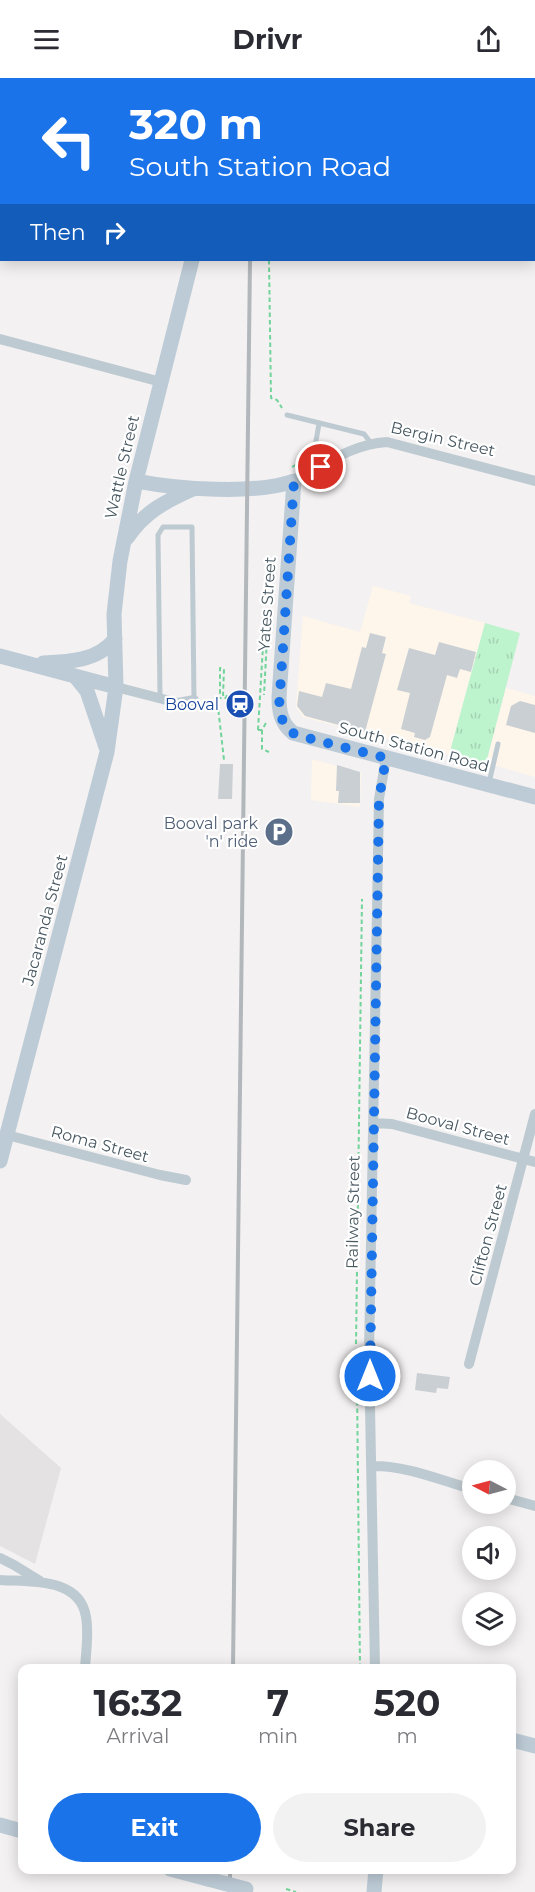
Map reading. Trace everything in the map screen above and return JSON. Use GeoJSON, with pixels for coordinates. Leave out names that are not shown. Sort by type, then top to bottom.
{"type":"FeatureCollection","features":[{"type":"Feature","properties":{"kind":"street","name":"Wattle Street"},"geometry":{"type":"LineString","coordinates":[[116,687],[116,596],[123,545],[136,481],[192,261]]}},
{"type":"Feature","properties":{"kind":"street"},"geometry":{"type":"LineString","coordinates":[[0,339],[161,382]]}},
{"type":"Feature","properties":{"kind":"street","name":"Bergin Street"},"geometry":{"type":"LineString","coordinates":[[136,481],[159,486],[264,488],[294,481],[351,449],[371,443],[387,442],[535,481]]}},
{"type":"Feature","properties":{"kind":"street","name":"Yates Street"},"geometry":{"type":"LineString","coordinates":[[286,727],[280,713],[279,697],[294,481]]}},
{"type":"Feature","properties":{"kind":"street"},"geometry":{"type":"LineString","coordinates":[[123,545],[143,516],[152,509],[196,488]]}},
{"type":"Feature","properties":{"kind":"street"},"geometry":{"type":"LineString","coordinates":[[31,664],[73,661],[99,654],[115,639]]}},
{"type":"Feature","properties":{"kind":"street"},"geometry":{"type":"LineString","coordinates":[[0,656],[160,699],[178,703],[194,700]]}},
{"type":"Feature","properties":{"kind":"street"},"geometry":{"type":"LineString","coordinates":[[75,676],[87,691],[107,752]]}},
{"type":"Feature","properties":{"kind":"street","name":"Jacaranda Street"},"geometry":{"type":"LineString","coordinates":[[0,1161],[107,752],[116,687]]}},
{"type":"Feature","properties":{"kind":"street","name":"South Station Road"},"geometry":{"type":"LineString","coordinates":[[286,727],[296,735],[535,798]]}},
{"type":"Feature","properties":{"kind":"street","name":"Railway Street"},"geometry":{"type":"LineString","coordinates":[[375,1664],[369,1354],[379,799],[386,758]]}},
{"type":"Feature","properties":{"kind":"street","name":"Clifton Street"},"geometry":{"type":"LineString","coordinates":[[469,1364],[530,1160],[535,1114]]}},
{"type":"Feature","properties":{"kind":"street","name":"Booval Street"},"geometry":{"type":"LineString","coordinates":[[373,1123],[392,1124],[530,1160]]}},
{"type":"Feature","properties":{"kind":"street","name":"Roma Street"},"geometry":{"type":"LineString","coordinates":[[7,1135],[186,1180]]}},
{"type":"Feature","properties":{"kind":"street"},"geometry":{"type":"LineString","coordinates":[[371,1466],[405,1470],[462,1486]]}},
{"type":"Feature","properties":{"kind":"street"},"geometry":{"type":"LineString","coordinates":[[516,1501],[535,1506]]}},
{"type":"Feature","properties":{"kind":"street"},"geometry":{"type":"LineString","coordinates":[[0,1558],[40,1581],[66,1589],[76,1597],[84,1608],[87,1620],[85,1664]]}},
{"type":"Feature","properties":{"kind":"street"},"geometry":{"type":"LineString","coordinates":[[0,1580],[40,1581]]}},
{"type":"Feature","properties":{"kind":"street"},"geometry":{"type":"LineString","coordinates":[[516,1741],[535,1746]]}},
{"type":"Feature","properties":{"kind":"street"},"geometry":{"type":"LineString","coordinates":[[0,1825],[18,1830]]}},
{"type":"Feature","properties":{"kind":"street"},"geometry":{"type":"LineString","coordinates":[[189,1874],[252,1890]]}},
{"type":"Feature","properties":{"kind":"street"},"geometry":{"type":"LineString","coordinates":[[374,1892],[376,1874]]}},
{"type":"Feature","properties":{"kind":"lane"},"geometry":{"type":"LineString","coordinates":[[286,415],[364,434],[371,443]]}},
{"type":"Feature","properties":{"kind":"lane"},"geometry":{"type":"LineString","coordinates":[[319,424],[314,452],[321,467]]}},
{"type":"Feature","properties":{"kind":"lane"},"geometry":{"type":"LineString","coordinates":[[160,699],[158,536],[163,527],[192,527],[194,700]]}},
{"type":"Feature","properties":{"kind":"lane"},"geometry":{"type":"LineString","coordinates":[[488,785],[498,744]]}},
{"type":"Feature","properties":{"kind":"path"},"geometry":{"type":"LineString","coordinates":[[269,261],[271,398],[277,400],[286,415]]}},
{"type":"Feature","properties":{"kind":"path"},"geometry":{"type":"LineString","coordinates":[[262,730],[258,730],[257,702],[265,612],[268,612],[267,634],[270,634]]}},
{"type":"Feature","properties":{"kind":"path"},"geometry":{"type":"LineString","coordinates":[[263,638],[267,638],[264,698]]}},
{"type":"Feature","properties":{"kind":"path"},"geometry":{"type":"LineString","coordinates":[[217,698],[226,698],[227,695],[223,695],[224,669],[220,668],[220,695],[217,698],[224,760]]}},
{"type":"Feature","properties":{"kind":"path"},"geometry":{"type":"LineString","coordinates":[[268,722],[262,730],[262,749],[269,752]]}},
{"type":"Feature","properties":{"kind":"path"},"geometry":{"type":"LineString","coordinates":[[286,1889],[296,1892]]}},
{"type":"Feature","properties":{"kind":"shaded area"},"geometry":{"type":"Polygon","coordinates":[[[373,586],[411,596],[409,603],[485,623],[449,755],[303,717],[296,707],[303,616],[360,632],[373,586]]]}},
{"type":"Feature","properties":{"kind":"shaded area"},"geometry":{"type":"Polygon","coordinates":[[[506,688],[535,696],[535,777],[486,763],[506,688]]]}},
{"type":"Feature","properties":{"kind":"shaded area"},"geometry":{"type":"Polygon","coordinates":[[[312,759],[361,773],[360,807],[311,800],[312,759]]]}},
{"type":"Feature","properties":{"kind":"shaded area"},"geometry":{"type":"Polygon","coordinates":[[[0,1414],[61,1468],[35,1564],[0,1546],[0,1414]]]}},
{"type":"Feature","properties":{"kind":"green space"},"geometry":{"type":"Polygon","coordinates":[[[485,623],[520,633],[486,763],[449,755],[485,623]]]}},
{"type":"Feature","properties":{"kind":"building"},"geometry":{"type":"Polygon","coordinates":[[[370,633],[386,637],[382,653],[386,654],[365,732],[305,716],[297,706],[299,691],[322,697],[326,683],[351,689],[362,647],[366,648],[370,633]]]}},
{"type":"Feature","properties":{"kind":"building"},"geometry":{"type":"Polygon","coordinates":[[[439,642],[476,652],[471,672],[460,669],[457,678],[447,675],[430,737],[425,740],[414,737],[415,733],[401,729],[410,693],[397,690],[409,648],[435,655],[439,642]]]}},
{"type":"Feature","properties":{"kind":"building"},"geometry":{"type":"Polygon","coordinates":[[[520,701],[535,705],[535,733],[506,725],[511,706],[520,701]]]}},
{"type":"Feature","properties":{"kind":"building"},"geometry":{"type":"Polygon","coordinates":[[[220,764],[233,764],[232,799],[218,799],[220,764]]]}},
{"type":"Feature","properties":{"kind":"building"},"geometry":{"type":"Polygon","coordinates":[[[337,765],[360,772],[360,803],[338,803],[337,765]]]}},
{"type":"Feature","properties":{"kind":"building"},"geometry":{"type":"Polygon","coordinates":[[[417,1373],[450,1377],[448,1389],[437,1388],[436,1393],[415,1390],[417,1373]]]}},
{"type":"Feature","properties":{"kind":"railway"},"geometry":{"type":"LineString","coordinates":[[233,1664],[250,261]]}},
{"type":"Feature","properties":{"kind":"railway"},"geometry":{"type":"LineString","coordinates":[[230,1874],[230,1892]]}},
{"type":"Feature","properties":{"kind":"place","name":"Booval"},"geometry":{"type":"Point","coordinates":[240,704]}},
{"type":"Feature","properties":{"kind":"place","name":"Booval park 'n' ride"},"geometry":{"type":"Point","coordinates":[279,832]}},
{"type":"Feature","properties":{"kind":"route"},"geometry":{"type":"LineString","coordinates":[[321,467],[294,481],[279,708],[286,727],[296,735],[386,758],[380,783],[376,899],[370,1376]]}}]}
